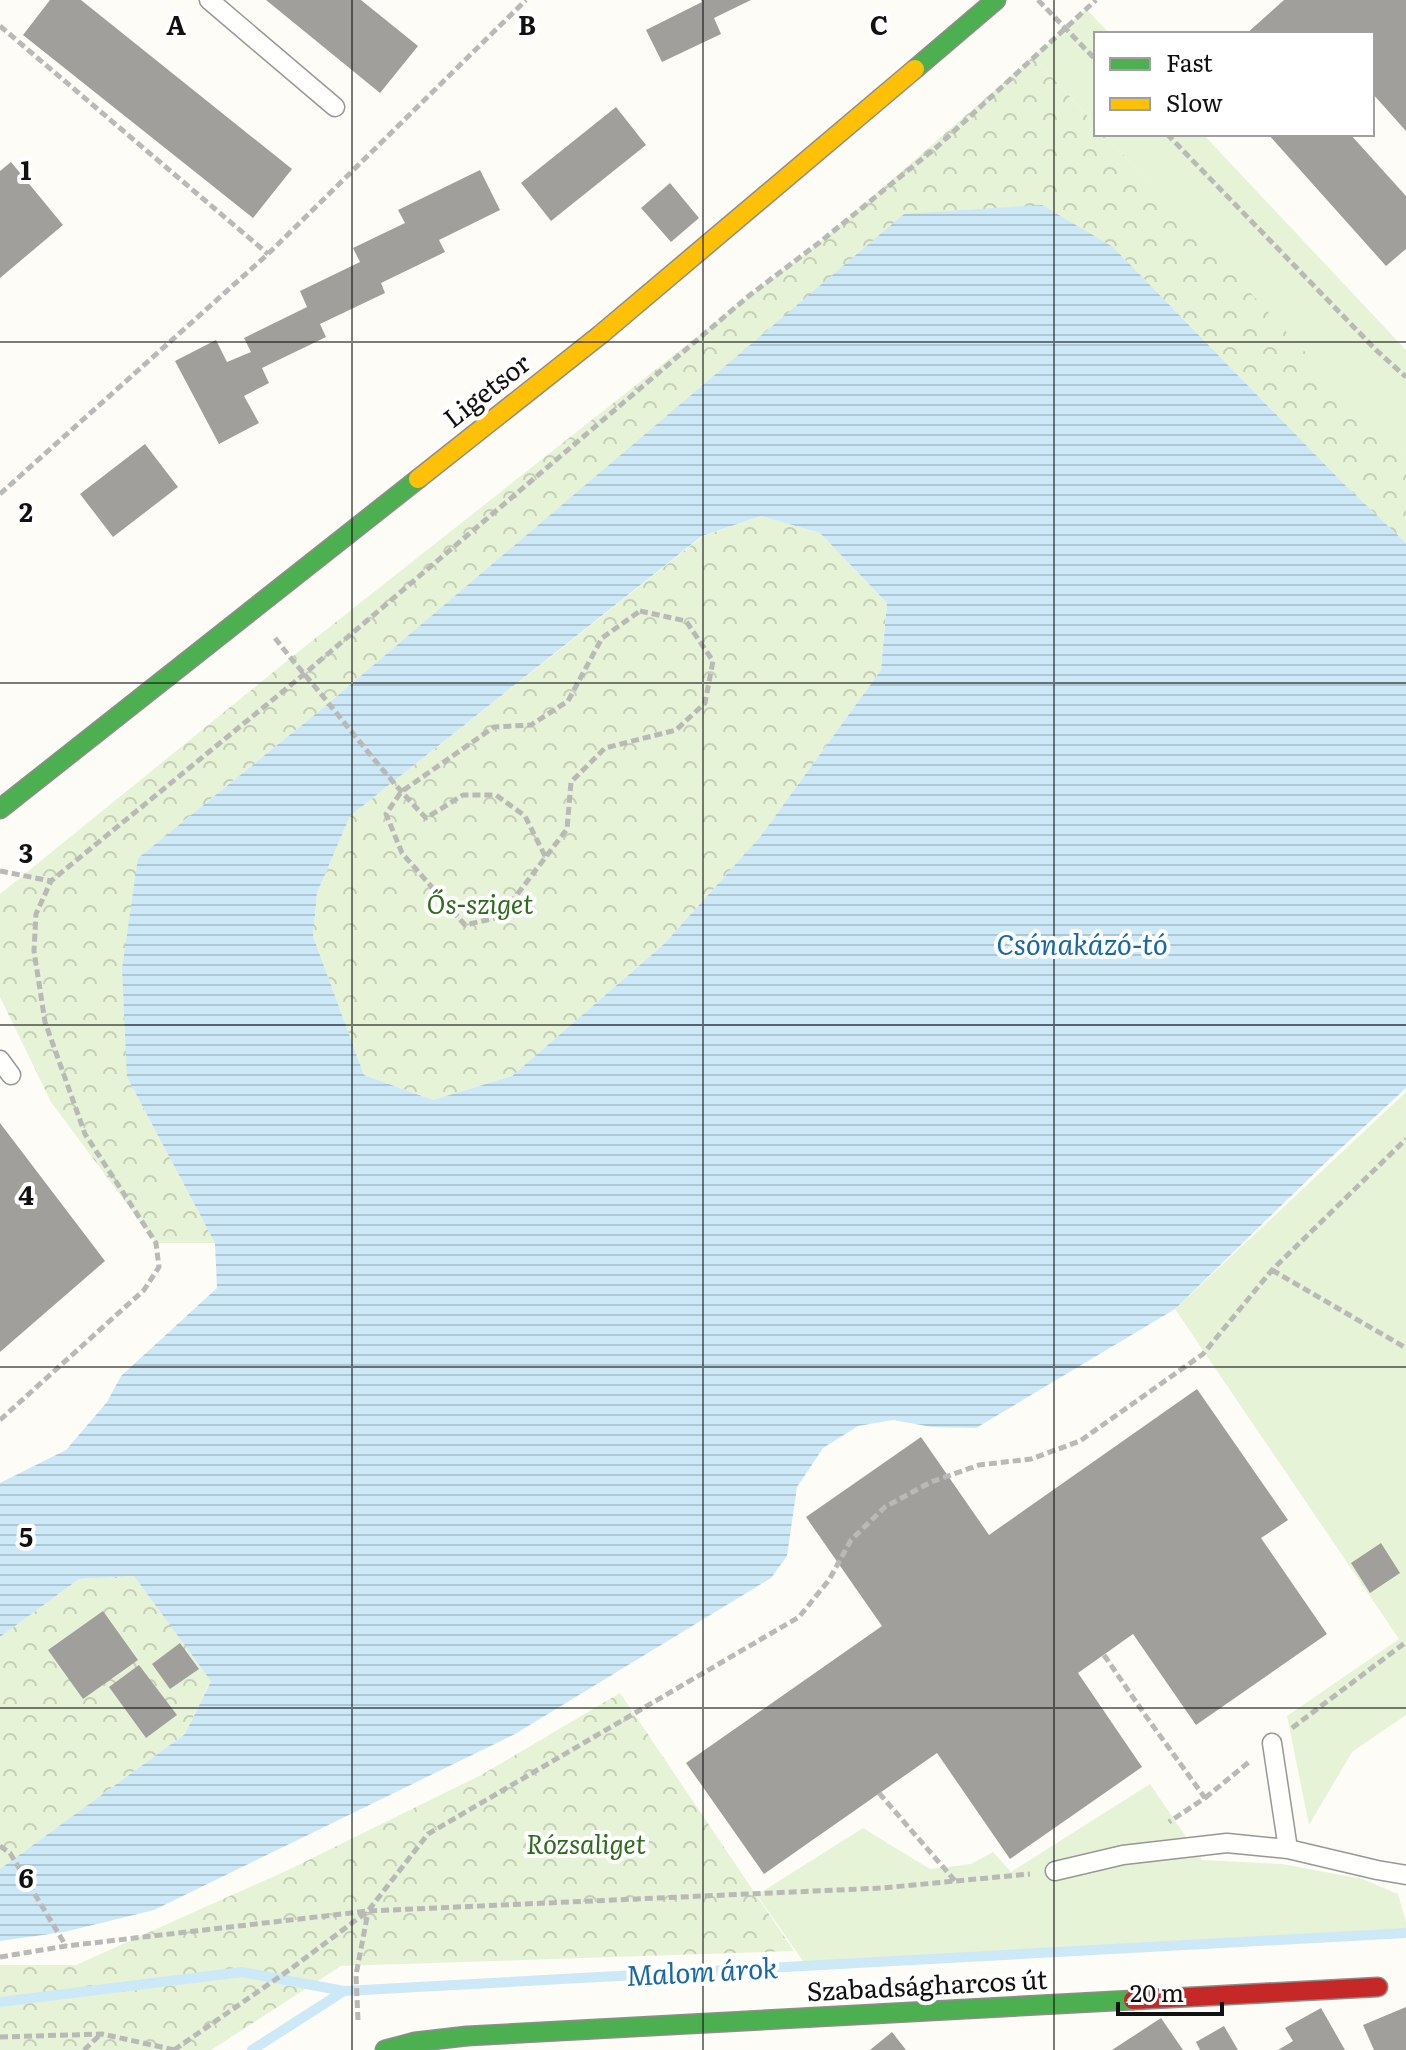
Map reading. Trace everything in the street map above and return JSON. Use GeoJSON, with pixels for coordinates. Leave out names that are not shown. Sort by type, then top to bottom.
{"type":"FeatureCollection","features":[{"type":"Feature","properties":{"kind":"street","name":"Ligetsor"},"geometry":{"type":"LineString","coordinates":[[0,809],[600,335],[996,0]]}},
{"type":"Feature","properties":{"kind":"street","name":"Szabadságharcos út"},"geometry":{"type":"LineString","coordinates":[[385,2050],[467,2036],[1378,1987]]}},
{"type":"Feature","properties":{"kind":"lane"},"geometry":{"type":"LineString","coordinates":[[209,0],[335,107]]}},
{"type":"Feature","properties":{"kind":"lane"},"geometry":{"type":"LineString","coordinates":[[1272,1743],[1288,1849]]}},
{"type":"Feature","properties":{"kind":"lane"},"geometry":{"type":"LineString","coordinates":[[1055,1871],[1123,1855],[1227,1843],[1288,1849],[1406,1875]]}},
{"type":"Feature","properties":{"kind":"path"},"geometry":{"type":"LineString","coordinates":[[0,494],[268,254],[526,0]]}},
{"type":"Feature","properties":{"kind":"path"},"geometry":{"type":"LineString","coordinates":[[1038,0],[1094,58]]}},
{"type":"Feature","properties":{"kind":"path"},"geometry":{"type":"LineString","coordinates":[[0,1420],[144,1290],[159,1267],[156,1243],[85,1134],[45,1022],[34,951],[36,914],[51,881],[303,675],[750,295],[938,146],[1096,0]]}},
{"type":"Feature","properties":{"kind":"path"},"geometry":{"type":"LineString","coordinates":[[0,26],[268,254]]}},
{"type":"Feature","properties":{"kind":"path"},"geometry":{"type":"LineString","coordinates":[[1169,136],[1376,350],[1406,377]]}},
{"type":"Feature","properties":{"kind":"path"},"geometry":{"type":"LineString","coordinates":[[253,609],[303,675],[426,818],[463,795],[496,795],[525,816],[545,856]]}},
{"type":"Feature","properties":{"kind":"path"},"geometry":{"type":"LineString","coordinates":[[640,611],[686,621],[713,661],[705,703],[676,730],[605,748],[571,782],[567,829],[500,917],[465,925],[402,853],[386,814],[401,792],[494,727],[531,725],[568,701],[602,638],[640,611]]}},
{"type":"Feature","properties":{"kind":"path"},"geometry":{"type":"LineString","coordinates":[[0,871],[51,881]]}},
{"type":"Feature","properties":{"kind":"path"},"geometry":{"type":"LineString","coordinates":[[0,2037],[102,2034],[174,2050],[368,1911],[428,1834],[799,1617],[829,1580],[851,1540],[885,1507],[931,1482],[979,1465],[1031,1459],[1080,1441],[1203,1354],[1272,1270],[1406,1139]]}},
{"type":"Feature","properties":{"kind":"path"},"geometry":{"type":"LineString","coordinates":[[1272,1270],[1406,1348]]}},
{"type":"Feature","properties":{"kind":"path"},"geometry":{"type":"LineString","coordinates":[[1123,1855],[1205,1798],[1406,1642]]}},
{"type":"Feature","properties":{"kind":"path"},"geometry":{"type":"LineString","coordinates":[[1104,1655],[1205,1798]]}},
{"type":"Feature","properties":{"kind":"path"},"geometry":{"type":"LineString","coordinates":[[879,1793],[956,1882]]}},
{"type":"Feature","properties":{"kind":"path"},"geometry":{"type":"LineString","coordinates":[[0,1846],[10,1853],[66,1946]]}},
{"type":"Feature","properties":{"kind":"path"},"geometry":{"type":"LineString","coordinates":[[0,1957],[66,1946],[368,1911],[866,1889],[1055,1871]]}},
{"type":"Feature","properties":{"kind":"path"},"geometry":{"type":"LineString","coordinates":[[358,2006],[356,1975],[368,1911]]}},
{"type":"Feature","properties":{"kind":"path"},"geometry":{"type":"LineString","coordinates":[[84,2050],[102,2034]]}},
{"type":"Feature","properties":{"kind":"green space"},"geometry":{"type":"Polygon","coordinates":[[[1086,9],[1108,32],[1094,32],[1094,123],[1033,57],[1086,9]]]}},
{"type":"Feature","properties":{"kind":"green space"},"geometry":{"type":"Polygon","coordinates":[[[1033,57],[1094,123],[1094,136],[1106,136],[1388,442],[1406,455],[1406,543],[1343,483],[1113,247],[329,703],[138,858],[127,1077],[215,1243],[156,1243],[51,1102],[0,997],[0,894],[303,648],[820,242],[1033,57]]]}},
{"type":"Feature","properties":{"kind":"green space"},"geometry":{"type":"Polygon","coordinates":[[[1106,136],[1205,136],[1406,350],[1406,455],[1388,443],[1106,136]]]}},
{"type":"Feature","properties":{"kind":"green space","name":"Ős-sziget"},"geometry":{"type":"Polygon","coordinates":[[[761,516],[820,533],[887,603],[881,670],[760,837],[664,944],[512,1076],[433,1100],[364,1075],[313,936],[317,893],[350,816],[703,536],[761,516]]]}},
{"type":"Feature","properties":{"kind":"green space"},"geometry":{"type":"Polygon","coordinates":[[[1406,1092],[1406,1715],[1352,1752],[1309,1825],[1287,1716],[1399,1639],[1175,1309],[1406,1092]]]}},
{"type":"Feature","properties":{"kind":"green space"},"geometry":{"type":"Polygon","coordinates":[[[134,1576],[211,1680],[185,1734],[0,1869],[0,1637],[79,1579],[134,1576]]]}},
{"type":"Feature","properties":{"kind":"green space","name":"Rózsaliget"},"geometry":{"type":"Polygon","coordinates":[[[620,1693],[794,1951],[341,1966],[211,2050],[0,2050],[0,1965],[76,1965],[288,1870],[483,1774],[620,1693]]]}},
{"type":"Feature","properties":{"kind":"green space"},"geometry":{"type":"Polygon","coordinates":[[[1150,1784],[1202,1860],[1282,1864],[1363,1879],[1398,1894],[1406,1932],[805,1964],[757,1895],[863,1828],[930,1869],[971,1864],[993,1852],[1011,1872],[1150,1784]]]}},
{"type":"Feature","properties":{"kind":"water","name":"Csónakázó-tó"},"geometry":{"type":"Polygon","coordinates":[[[1042,205],[1113,247],[1343,483],[1406,543],[1406,1088],[1175,1309],[976,1428],[932,1427],[893,1420],[858,1426],[823,1448],[797,1487],[787,1556],[771,1578],[515,1734],[154,1910],[64,1932],[0,1941],[0,1869],[185,1734],[211,1681],[134,1576],[79,1579],[0,1637],[0,1483],[66,1450],[107,1402],[121,1376],[217,1288],[215,1243],[127,1077],[122,969],[138,858],[329,703],[904,214],[1042,205]],[[761,516],[702,536],[350,816],[317,893],[313,936],[364,1075],[433,1100],[512,1076],[664,944],[760,837],[881,670],[887,603],[820,533],[761,516]]]}},
{"type":"Feature","properties":{"kind":"building"},"geometry":{"type":"Polygon","coordinates":[[[50,0],[81,0],[292,169],[253,218],[23,35],[50,0]]]}},
{"type":"Feature","properties":{"kind":"building"},"geometry":{"type":"Polygon","coordinates":[[[266,0],[361,0],[418,46],[380,93],[266,0]]]}},
{"type":"Feature","properties":{"kind":"building"},"geometry":{"type":"Polygon","coordinates":[[[701,0],[751,0],[714,18],[721,34],[662,62],[646,30],[701,0]]]}},
{"type":"Feature","properties":{"kind":"building"},"geometry":{"type":"Polygon","coordinates":[[[1284,0],[1406,0],[1406,131],[1374,95],[1374,32],[1248,32],[1284,0]]]}},
{"type":"Feature","properties":{"kind":"building"},"geometry":{"type":"Polygon","coordinates":[[[616,107],[646,145],[551,221],[521,183],[616,107]]]}},
{"type":"Feature","properties":{"kind":"building"},"geometry":{"type":"Polygon","coordinates":[[[1270,136],[1352,136],[1406,196],[1406,249],[1386,266],[1270,136]]]}},
{"type":"Feature","properties":{"kind":"building"},"geometry":{"type":"Polygon","coordinates":[[[11,162],[63,225],[0,278],[0,171],[11,162]]]}},
{"type":"Feature","properties":{"kind":"building"},"geometry":{"type":"Polygon","coordinates":[[[480,170],[500,210],[439,240],[445,252],[381,283],[385,293],[320,324],[326,337],[262,368],[269,383],[244,396],[259,423],[219,444],[175,361],[216,340],[227,362],[251,352],[244,338],[307,307],[300,291],[360,262],[353,248],[405,223],[398,210],[480,170]]]}},
{"type":"Feature","properties":{"kind":"building"},"geometry":{"type":"Polygon","coordinates":[[[670,183],[699,218],[671,242],[641,208],[670,183]]]}},
{"type":"Feature","properties":{"kind":"building"},"geometry":{"type":"Polygon","coordinates":[[[145,444],[178,487],[113,537],[80,494],[145,444]]]}},
{"type":"Feature","properties":{"kind":"building"},"geometry":{"type":"Polygon","coordinates":[[[0,1123],[105,1261],[0,1352],[0,1123]]]}},
{"type":"Feature","properties":{"kind":"building"},"geometry":{"type":"Polygon","coordinates":[[[1197,1389],[1288,1520],[1261,1538],[1327,1634],[1196,1725],[1133,1634],[1078,1673],[1142,1767],[1010,1859],[937,1753],[764,1874],[686,1763],[882,1626],[806,1517],[921,1437],[989,1535],[1197,1389]]]}},
{"type":"Feature","properties":{"kind":"building"},"geometry":{"type":"Polygon","coordinates":[[[1381,1543],[1400,1573],[1370,1593],[1351,1563],[1381,1543]]]}},
{"type":"Feature","properties":{"kind":"building"},"geometry":{"type":"Polygon","coordinates":[[[103,1611],[138,1660],[83,1699],[48,1650],[103,1611]]]}},
{"type":"Feature","properties":{"kind":"building"},"geometry":{"type":"Polygon","coordinates":[[[180,1643],[199,1669],[170,1689],[152,1664],[180,1643]]]}},
{"type":"Feature","properties":{"kind":"building"},"geometry":{"type":"Polygon","coordinates":[[[139,1665],[177,1715],[146,1738],[109,1687],[139,1665]]]}},
{"type":"Feature","properties":{"kind":"building"},"geometry":{"type":"Polygon","coordinates":[[[1406,2007],[1406,2050],[1374,2050],[1363,2025],[1406,2007]]]}},
{"type":"Feature","properties":{"kind":"building"},"geometry":{"type":"Polygon","coordinates":[[[1321,2008],[1345,2050],[1278,2050],[1293,2041],[1285,2028],[1321,2008]]]}},
{"type":"Feature","properties":{"kind":"building"},"geometry":{"type":"Polygon","coordinates":[[[1161,2018],[1183,2050],[1112,2050],[1161,2018]]]}},
{"type":"Feature","properties":{"kind":"building"},"geometry":{"type":"Polygon","coordinates":[[[1224,2026],[1238,2050],[1200,2050],[1196,2042],[1224,2026]]]}},
{"type":"Feature","properties":{"kind":"building"},"geometry":{"type":"Polygon","coordinates":[[[892,2032],[906,2050],[870,2050],[892,2032]]]}},
{"type":"Feature","properties":{"kind":"waterway","name":"Malom árok"},"geometry":{"type":"LineString","coordinates":[[0,2002],[242,1972],[344,1991],[1406,1933]]}},
{"type":"Feature","properties":{"kind":"waterway"},"geometry":{"type":"LineString","coordinates":[[252,2050],[344,1991]]}},
{"type":"Feature","properties":{"kind":"traffic: fast"},"geometry":{"type":"LineString","coordinates":[[915,69],[996,0]]}},
{"type":"Feature","properties":{"kind":"traffic: fast"},"geometry":{"type":"LineString","coordinates":[[0,809],[418,479]]}},
{"type":"Feature","properties":{"kind":"traffic: fast"},"geometry":{"type":"LineString","coordinates":[[385,2050],[415,2042],[467,2036],[1133,2000]]}},
{"type":"Feature","properties":{"kind":"traffic: slow"},"geometry":{"type":"LineString","coordinates":[[418,479],[600,335],[915,69]]}},
{"type":"Feature","properties":{"kind":"traffic: jam"},"geometry":{"type":"LineString","coordinates":[[1133,2000],[1378,1987]]}}]}
